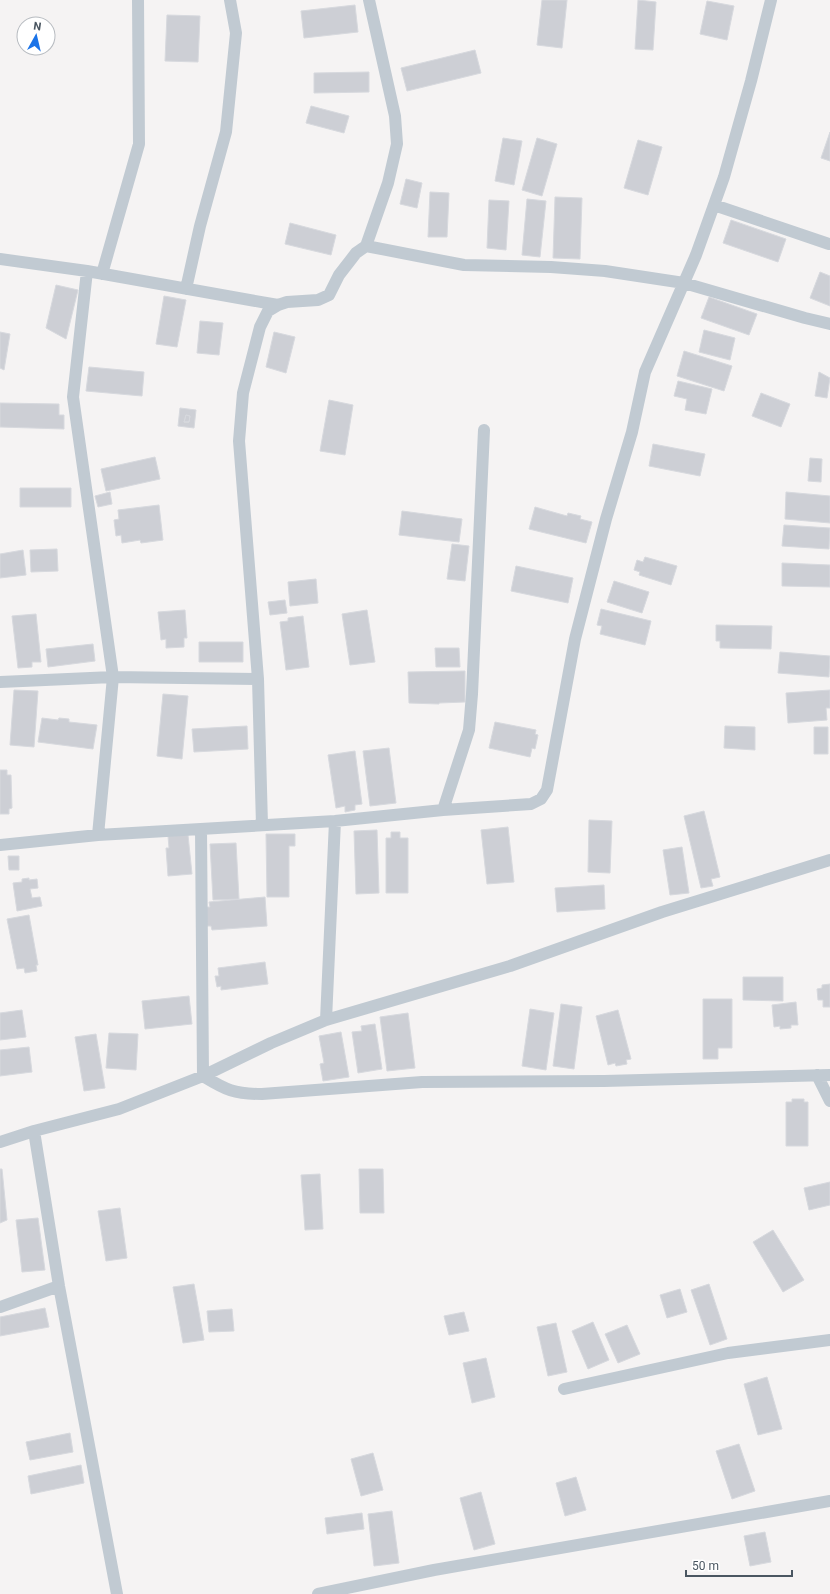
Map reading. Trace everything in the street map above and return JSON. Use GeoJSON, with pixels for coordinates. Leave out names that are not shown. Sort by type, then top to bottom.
{"type":"FeatureCollection","features":[{"type":"Feature","properties":{"kind":"street"},"geometry":{"type":"LineString","coordinates":[[102,274],[139,144],[138,0]]}},
{"type":"Feature","properties":{"kind":"street"},"geometry":{"type":"LineString","coordinates":[[186,289],[200,226],[226,132],[236,32],[230,0]]}},
{"type":"Feature","properties":{"kind":"street"},"geometry":{"type":"LineString","coordinates":[[262,825],[258,679],[240,441],[243,393],[255,343],[260,327],[268,311],[278,305],[288,302],[318,300],[329,295],[340,275],[356,253],[366,246],[388,183],[397,144],[395,116],[369,0]]}},
{"type":"Feature","properties":{"kind":"street"},"geometry":{"type":"LineString","coordinates":[[0,845],[98,835],[335,820],[531,804],[541,800],[547,790],[575,639],[606,520],[632,432],[646,372],[696,255],[724,177],[751,80],[771,0]]}},
{"type":"Feature","properties":{"kind":"street"},"geometry":{"type":"LineString","coordinates":[[714,205],[829,244]]}},
{"type":"Feature","properties":{"kind":"street"},"geometry":{"type":"LineString","coordinates":[[366,246],[464,264],[605,271],[684,283],[830,324]]}},
{"type":"Feature","properties":{"kind":"street"},"geometry":{"type":"LineString","coordinates":[[0,259],[87,271],[278,305]]}},
{"type":"Feature","properties":{"kind":"street"},"geometry":{"type":"LineString","coordinates":[[87,271],[73,397],[113,677],[98,835]]}},
{"type":"Feature","properties":{"kind":"street"},"geometry":{"type":"LineString","coordinates":[[444,810],[469,730],[484,430]]}},
{"type":"Feature","properties":{"kind":"street"},"geometry":{"type":"LineString","coordinates":[[0,682],[113,677],[258,679]]}},
{"type":"Feature","properties":{"kind":"street"},"geometry":{"type":"LineString","coordinates":[[326,1020],[335,820]]}},
{"type":"Feature","properties":{"kind":"street"},"geometry":{"type":"LineString","coordinates":[[201,829],[203,1076]]}},
{"type":"Feature","properties":{"kind":"street"},"geometry":{"type":"LineString","coordinates":[[0,1142],[34,1131],[120,1109],[203,1076],[271,1043],[326,1020],[510,966],[662,912],[830,860]]}},
{"type":"Feature","properties":{"kind":"street"},"geometry":{"type":"LineString","coordinates":[[816,1075],[830,1101]]}},
{"type":"Feature","properties":{"kind":"street"},"geometry":{"type":"LineString","coordinates":[[203,1076],[224,1089],[244,1094],[262,1094],[422,1082],[604,1081],[830,1075]]}},
{"type":"Feature","properties":{"kind":"street"},"geometry":{"type":"LineString","coordinates":[[34,1131],[59,1286],[117,1594]]}},
{"type":"Feature","properties":{"kind":"street"},"geometry":{"type":"LineString","coordinates":[[0,1307],[59,1286]]}},
{"type":"Feature","properties":{"kind":"street"},"geometry":{"type":"LineString","coordinates":[[564,1389],[728,1353],[830,1340]]}},
{"type":"Feature","properties":{"kind":"street"},"geometry":{"type":"LineString","coordinates":[[318,1594],[434,1570],[830,1501]]}},
{"type":"Feature","properties":{"kind":"building"},"geometry":{"type":"Polygon","coordinates":[[[542,0],[567,0],[562,48],[537,45],[542,0]]]}},
{"type":"Feature","properties":{"kind":"building"},"geometry":{"type":"Polygon","coordinates":[[[638,0],[656,2],[653,50],[635,49],[638,0]]]}},
{"type":"Feature","properties":{"kind":"building"},"geometry":{"type":"Polygon","coordinates":[[[707,1],[734,6],[727,40],[700,34],[707,1]]]}},
{"type":"Feature","properties":{"kind":"building"},"geometry":{"type":"Polygon","coordinates":[[[355,5],[358,32],[304,38],[301,11],[355,5]]]}},
{"type":"Feature","properties":{"kind":"building"},"geometry":{"type":"Polygon","coordinates":[[[167,15],[200,16],[198,62],[165,61],[167,15]]]}},
{"type":"Feature","properties":{"kind":"building"},"geometry":{"type":"Polygon","coordinates":[[[475,50],[481,73],[407,91],[401,68],[475,50]]]}},
{"type":"Feature","properties":{"kind":"building"},"geometry":{"type":"Polygon","coordinates":[[[369,72],[369,92],[314,93],[314,73],[369,72]]]}},
{"type":"Feature","properties":{"kind":"building"},"geometry":{"type":"Polygon","coordinates":[[[311,106],[349,116],[344,133],[306,123],[311,106]]]}},
{"type":"Feature","properties":{"kind":"building"},"geometry":{"type":"Polygon","coordinates":[[[830,132],[830,161],[821,158],[830,132]]]}},
{"type":"Feature","properties":{"kind":"building"},"geometry":{"type":"Polygon","coordinates":[[[503,138],[522,141],[514,185],[495,181],[503,138]]]}},
{"type":"Feature","properties":{"kind":"building"},"geometry":{"type":"Polygon","coordinates":[[[537,138],[557,144],[542,196],[522,190],[537,138]]]}},
{"type":"Feature","properties":{"kind":"building"},"geometry":{"type":"Polygon","coordinates":[[[638,140],[662,147],[648,195],[624,188],[638,140]]]}},
{"type":"Feature","properties":{"kind":"building"},"geometry":{"type":"Polygon","coordinates":[[[406,179],[422,183],[417,208],[400,204],[406,179]]]}},
{"type":"Feature","properties":{"kind":"building"},"geometry":{"type":"Polygon","coordinates":[[[430,192],[449,193],[447,237],[428,237],[430,192]]]}},
{"type":"Feature","properties":{"kind":"building"},"geometry":{"type":"Polygon","coordinates":[[[555,197],[582,198],[580,259],[553,258],[555,197]]]}},
{"type":"Feature","properties":{"kind":"building"},"geometry":{"type":"Polygon","coordinates":[[[527,199],[546,201],[540,257],[522,255],[527,199]]]}},
{"type":"Feature","properties":{"kind":"building"},"geometry":{"type":"Polygon","coordinates":[[[489,200],[509,201],[506,250],[487,248],[489,200]]]}},
{"type":"Feature","properties":{"kind":"building"},"geometry":{"type":"Polygon","coordinates":[[[731,220],[786,239],[778,262],[723,243],[731,220]]]}},
{"type":"Feature","properties":{"kind":"building"},"geometry":{"type":"Polygon","coordinates":[[[290,223],[336,235],[331,255],[285,244],[290,223]]]}},
{"type":"Feature","properties":{"kind":"building"},"geometry":{"type":"Polygon","coordinates":[[[820,272],[830,276],[830,306],[810,298],[820,272]]]}},
{"type":"Feature","properties":{"kind":"building"},"geometry":{"type":"Polygon","coordinates":[[[56,285],[78,290],[66,339],[46,328],[56,285]]]}},
{"type":"Feature","properties":{"kind":"building"},"geometry":{"type":"Polygon","coordinates":[[[164,296],[186,300],[177,347],[156,344],[164,296]]]}},
{"type":"Feature","properties":{"kind":"building"},"geometry":{"type":"Polygon","coordinates":[[[709,297],[757,314],[749,335],[701,318],[709,297]]]}},
{"type":"Feature","properties":{"kind":"building"},"geometry":{"type":"Polygon","coordinates":[[[200,321],[223,323],[219,355],[197,353],[200,321]]]}},
{"type":"Feature","properties":{"kind":"building"},"geometry":{"type":"Polygon","coordinates":[[[704,330],[735,338],[730,360],[699,352],[704,330]]]}},
{"type":"Feature","properties":{"kind":"building"},"geometry":{"type":"Polygon","coordinates":[[[0,332],[10,334],[4,370],[0,368],[0,332]]]}},
{"type":"Feature","properties":{"kind":"building"},"geometry":{"type":"Polygon","coordinates":[[[274,332],[295,337],[286,373],[266,367],[274,332]]]}},
{"type":"Feature","properties":{"kind":"building"},"geometry":{"type":"Polygon","coordinates":[[[684,351],[732,366],[724,391],[677,376],[684,351]]]}},
{"type":"Feature","properties":{"kind":"building"},"geometry":{"type":"Polygon","coordinates":[[[89,367],[144,372],[142,396],[86,391],[89,367]]]}},
{"type":"Feature","properties":{"kind":"building"},"geometry":{"type":"Polygon","coordinates":[[[819,372],[830,378],[827,398],[815,396],[819,372]]]}},
{"type":"Feature","properties":{"kind":"building"},"geometry":{"type":"Polygon","coordinates":[[[678,381],[712,389],[706,414],[685,410],[687,399],[674,396],[678,381]]]}},
{"type":"Feature","properties":{"kind":"building"},"geometry":{"type":"Polygon","coordinates":[[[761,393],[790,404],[781,427],[752,416],[761,393]]]}},
{"type":"Feature","properties":{"kind":"building"},"geometry":{"type":"Polygon","coordinates":[[[329,400],[353,405],[345,455],[320,451],[329,400]]]}},
{"type":"Feature","properties":{"kind":"building"},"geometry":{"type":"Polygon","coordinates":[[[0,403],[59,404],[59,415],[64,415],[64,429],[0,427],[0,403]]]}},
{"type":"Feature","properties":{"kind":"building"},"geometry":{"type":"Polygon","coordinates":[[[180,408],[196,410],[194,428],[178,426],[180,408]],[[186,415],[184,422],[189,422],[190,416],[186,415]]]}},
{"type":"Feature","properties":{"kind":"building"},"geometry":{"type":"Polygon","coordinates":[[[186,415],[190,416],[189,422],[184,422],[186,415]]]}},
{"type":"Feature","properties":{"kind":"building"},"geometry":{"type":"Polygon","coordinates":[[[653,444],[705,454],[700,476],[649,466],[653,444]]]}},
{"type":"Feature","properties":{"kind":"building"},"geometry":{"type":"Polygon","coordinates":[[[155,457],[160,479],[106,491],[101,469],[155,457]]]}},
{"type":"Feature","properties":{"kind":"building"},"geometry":{"type":"Polygon","coordinates":[[[810,458],[822,459],[821,482],[808,481],[810,458]]]}},
{"type":"Feature","properties":{"kind":"building"},"geometry":{"type":"Polygon","coordinates":[[[20,488],[71,488],[71,507],[20,507],[20,488]]]}},
{"type":"Feature","properties":{"kind":"building"},"geometry":{"type":"Polygon","coordinates":[[[110,492],[112,504],[98,507],[95,496],[110,492]]]}},
{"type":"Feature","properties":{"kind":"building"},"geometry":{"type":"Polygon","coordinates":[[[786,492],[830,496],[830,523],[785,519],[786,492]]]}},
{"type":"Feature","properties":{"kind":"building"},"geometry":{"type":"Polygon","coordinates":[[[159,505],[163,540],[141,543],[140,540],[122,543],[121,535],[116,536],[114,520],[119,519],[118,510],[159,505]]]}},
{"type":"Feature","properties":{"kind":"building"},"geometry":{"type":"Polygon","coordinates":[[[535,507],[567,516],[568,513],[581,516],[580,519],[592,522],[586,543],[529,529],[535,507]]]}},
{"type":"Feature","properties":{"kind":"building"},"geometry":{"type":"Polygon","coordinates":[[[402,511],[462,519],[459,542],[399,535],[402,511]]]}},
{"type":"Feature","properties":{"kind":"building"},"geometry":{"type":"Polygon","coordinates":[[[784,525],[830,528],[829,549],[782,546],[784,525]]]}},
{"type":"Feature","properties":{"kind":"building"},"geometry":{"type":"Polygon","coordinates":[[[452,544],[469,546],[465,581],[447,579],[452,544]]]}},
{"type":"Feature","properties":{"kind":"building"},"geometry":{"type":"Polygon","coordinates":[[[57,549],[58,571],[31,572],[30,550],[57,549]]]}},
{"type":"Feature","properties":{"kind":"building"},"geometry":{"type":"Polygon","coordinates":[[[23,550],[26,575],[0,578],[0,554],[23,550]]]}},
{"type":"Feature","properties":{"kind":"building"},"geometry":{"type":"Polygon","coordinates":[[[645,557],[677,566],[671,585],[639,575],[640,572],[634,570],[637,560],[643,562],[645,557]]]}},
{"type":"Feature","properties":{"kind":"building"},"geometry":{"type":"Polygon","coordinates":[[[782,563],[830,565],[830,587],[782,586],[782,563]]]}},
{"type":"Feature","properties":{"kind":"building"},"geometry":{"type":"Polygon","coordinates":[[[516,566],[573,578],[568,603],[511,591],[516,566]]]}},
{"type":"Feature","properties":{"kind":"building"},"geometry":{"type":"Polygon","coordinates":[[[316,579],[318,603],[290,606],[288,582],[316,579]]]}},
{"type":"Feature","properties":{"kind":"building"},"geometry":{"type":"Polygon","coordinates":[[[614,581],[649,592],[642,613],[607,602],[614,581]]]}},
{"type":"Feature","properties":{"kind":"building"},"geometry":{"type":"Polygon","coordinates":[[[285,600],[287,613],[270,615],[268,602],[285,600]]]}},
{"type":"Feature","properties":{"kind":"building"},"geometry":{"type":"Polygon","coordinates":[[[601,609],[651,621],[645,645],[600,634],[602,626],[597,625],[601,609]]]}},
{"type":"Feature","properties":{"kind":"building"},"geometry":{"type":"Polygon","coordinates":[[[185,610],[187,638],[184,638],[184,647],[166,648],[166,639],[161,640],[158,612],[185,610]]]}},
{"type":"Feature","properties":{"kind":"building"},"geometry":{"type":"Polygon","coordinates":[[[367,610],[375,662],[350,665],[342,614],[367,610]]]}},
{"type":"Feature","properties":{"kind":"building"},"geometry":{"type":"Polygon","coordinates":[[[36,614],[41,662],[32,662],[32,667],[18,668],[12,616],[36,614]]]}},
{"type":"Feature","properties":{"kind":"building"},"geometry":{"type":"Polygon","coordinates":[[[303,616],[309,667],[286,670],[280,622],[288,621],[288,618],[303,616]]]}},
{"type":"Feature","properties":{"kind":"building"},"geometry":{"type":"Polygon","coordinates":[[[716,625],[772,626],[771,649],[720,648],[720,641],[716,641],[716,625]]]}},
{"type":"Feature","properties":{"kind":"building"},"geometry":{"type":"Polygon","coordinates":[[[199,642],[243,642],[243,662],[199,662],[199,642]]]}},
{"type":"Feature","properties":{"kind":"building"},"geometry":{"type":"Polygon","coordinates":[[[93,644],[95,661],[48,667],[46,649],[93,644]]]}},
{"type":"Feature","properties":{"kind":"building"},"geometry":{"type":"Polygon","coordinates":[[[435,648],[459,648],[460,667],[436,667],[435,648]]]}},
{"type":"Feature","properties":{"kind":"building"},"geometry":{"type":"Polygon","coordinates":[[[780,652],[830,656],[829,677],[778,673],[780,652]]]}},
{"type":"Feature","properties":{"kind":"building"},"geometry":{"type":"Polygon","coordinates":[[[465,671],[465,702],[439,704],[409,703],[408,672],[465,671]]]}},
{"type":"Feature","properties":{"kind":"building"},"geometry":{"type":"Polygon","coordinates":[[[14,690],[38,691],[34,747],[10,745],[14,690]]]}},
{"type":"Feature","properties":{"kind":"building"},"geometry":{"type":"Polygon","coordinates":[[[830,690],[830,708],[826,708],[827,720],[788,723],[786,693],[830,690]]]}},
{"type":"Feature","properties":{"kind":"building"},"geometry":{"type":"Polygon","coordinates":[[[163,694],[188,696],[182,759],[157,756],[163,694]]]}},
{"type":"Feature","properties":{"kind":"building"},"geometry":{"type":"Polygon","coordinates":[[[42,718],[58,720],[59,718],[69,719],[69,722],[97,725],[93,749],[38,742],[42,718]]]}},
{"type":"Feature","properties":{"kind":"building"},"geometry":{"type":"Polygon","coordinates":[[[495,722],[536,730],[535,734],[538,735],[535,749],[532,748],[530,757],[489,748],[495,722]]]}},
{"type":"Feature","properties":{"kind":"building"},"geometry":{"type":"Polygon","coordinates":[[[247,726],[248,749],[194,752],[192,729],[247,726]]]}},
{"type":"Feature","properties":{"kind":"building"},"geometry":{"type":"Polygon","coordinates":[[[725,726],[755,727],[755,750],[724,748],[725,726]]]}},
{"type":"Feature","properties":{"kind":"building"},"geometry":{"type":"Polygon","coordinates":[[[814,727],[828,727],[828,754],[814,754],[814,727]]]}},
{"type":"Feature","properties":{"kind":"building"},"geometry":{"type":"Polygon","coordinates":[[[389,748],[396,803],[370,806],[363,751],[389,748]]]}},
{"type":"Feature","properties":{"kind":"building"},"geometry":{"type":"Polygon","coordinates":[[[355,751],[362,804],[355,805],[355,810],[345,812],[345,806],[336,808],[328,755],[355,751]]]}},
{"type":"Feature","properties":{"kind":"building"},"geometry":{"type":"Polygon","coordinates":[[[0,770],[7,770],[7,775],[11,775],[12,808],[9,809],[9,814],[0,814],[0,770]]]}},
{"type":"Feature","properties":{"kind":"building"},"geometry":{"type":"Polygon","coordinates":[[[704,811],[720,877],[711,879],[713,886],[701,888],[684,816],[704,811]]]}},
{"type":"Feature","properties":{"kind":"building"},"geometry":{"type":"Polygon","coordinates":[[[589,820],[612,821],[610,873],[588,872],[589,820]]]}},
{"type":"Feature","properties":{"kind":"building"},"geometry":{"type":"Polygon","coordinates":[[[508,827],[514,882],[487,884],[481,830],[508,827]]]}},
{"type":"Feature","properties":{"kind":"building"},"geometry":{"type":"Polygon","coordinates":[[[377,830],[379,893],[356,894],[354,831],[377,830]]]}},
{"type":"Feature","properties":{"kind":"building"},"geometry":{"type":"Polygon","coordinates":[[[391,832],[400,832],[400,838],[408,838],[408,893],[386,893],[386,838],[391,838],[391,832]]]}},
{"type":"Feature","properties":{"kind":"building"},"geometry":{"type":"Polygon","coordinates":[[[266,834],[295,834],[295,846],[289,846],[289,897],[267,897],[266,834]]]}},
{"type":"Feature","properties":{"kind":"building"},"geometry":{"type":"Polygon","coordinates":[[[188,835],[192,874],[168,876],[166,848],[169,848],[168,836],[188,835]]]}},
{"type":"Feature","properties":{"kind":"building"},"geometry":{"type":"Polygon","coordinates":[[[236,843],[239,899],[213,900],[210,844],[236,843]]]}},
{"type":"Feature","properties":{"kind":"building"},"geometry":{"type":"Polygon","coordinates":[[[682,847],[689,893],[670,895],[663,850],[682,847]]]}},
{"type":"Feature","properties":{"kind":"building"},"geometry":{"type":"Polygon","coordinates":[[[8,856],[19,856],[19,870],[9,870],[8,856]]]}},
{"type":"Feature","properties":{"kind":"building"},"geometry":{"type":"Polygon","coordinates":[[[29,878],[29,880],[37,879],[38,888],[30,889],[32,898],[40,897],[42,906],[17,911],[13,883],[22,882],[22,879],[29,878]]]}},
{"type":"Feature","properties":{"kind":"building"},"geometry":{"type":"Polygon","coordinates":[[[604,885],[605,909],[557,912],[555,888],[604,885]]]}},
{"type":"Feature","properties":{"kind":"building"},"geometry":{"type":"Polygon","coordinates":[[[265,897],[267,926],[212,930],[211,926],[206,926],[204,907],[210,907],[209,902],[265,897]]]}},
{"type":"Feature","properties":{"kind":"building"},"geometry":{"type":"Polygon","coordinates":[[[29,915],[38,965],[36,965],[37,971],[25,973],[24,968],[17,969],[7,919],[29,915]]]}},
{"type":"Feature","properties":{"kind":"building"},"geometry":{"type":"Polygon","coordinates":[[[265,962],[268,984],[221,990],[221,986],[217,987],[215,976],[219,976],[218,968],[265,962]]]}},
{"type":"Feature","properties":{"kind":"building"},"geometry":{"type":"Polygon","coordinates":[[[743,977],[783,977],[783,1001],[743,1000],[743,977]]]}},
{"type":"Feature","properties":{"kind":"building"},"geometry":{"type":"Polygon","coordinates":[[[830,984],[830,1007],[823,1007],[823,1000],[818,1000],[817,989],[822,988],[822,985],[830,984]]]}},
{"type":"Feature","properties":{"kind":"building"},"geometry":{"type":"Polygon","coordinates":[[[189,996],[192,1024],[145,1029],[142,1001],[189,996]]]}},
{"type":"Feature","properties":{"kind":"building"},"geometry":{"type":"Polygon","coordinates":[[[703,999],[732,999],[732,1048],[718,1048],[718,1059],[703,1059],[703,999]]]}},
{"type":"Feature","properties":{"kind":"building"},"geometry":{"type":"Polygon","coordinates":[[[796,1002],[798,1025],[791,1025],[791,1028],[780,1029],[780,1026],[774,1027],[772,1005],[796,1002]]]}},
{"type":"Feature","properties":{"kind":"building"},"geometry":{"type":"Polygon","coordinates":[[[561,1004],[582,1007],[574,1069],[553,1066],[561,1004]]]}},
{"type":"Feature","properties":{"kind":"building"},"geometry":{"type":"Polygon","coordinates":[[[530,1009],[554,1013],[546,1070],[522,1066],[530,1009]]]}},
{"type":"Feature","properties":{"kind":"building"},"geometry":{"type":"Polygon","coordinates":[[[22,1010],[26,1037],[0,1040],[0,1013],[22,1010]]]}},
{"type":"Feature","properties":{"kind":"building"},"geometry":{"type":"Polygon","coordinates":[[[618,1010],[631,1059],[626,1060],[627,1064],[616,1066],[615,1063],[608,1065],[596,1016],[618,1010]]]}},
{"type":"Feature","properties":{"kind":"building"},"geometry":{"type":"Polygon","coordinates":[[[408,1013],[415,1068],[387,1071],[380,1017],[408,1013]]]}},
{"type":"Feature","properties":{"kind":"building"},"geometry":{"type":"Polygon","coordinates":[[[375,1024],[382,1069],[358,1073],[352,1032],[362,1031],[361,1026],[375,1024]]]}},
{"type":"Feature","properties":{"kind":"building"},"geometry":{"type":"Polygon","coordinates":[[[341,1032],[349,1077],[323,1081],[320,1064],[324,1063],[319,1036],[341,1032]]]}},
{"type":"Feature","properties":{"kind":"building"},"geometry":{"type":"Polygon","coordinates":[[[109,1033],[138,1034],[136,1070],[106,1068],[109,1033]]]}},
{"type":"Feature","properties":{"kind":"building"},"geometry":{"type":"Polygon","coordinates":[[[96,1034],[105,1088],[84,1091],[75,1037],[96,1034]]]}},
{"type":"Feature","properties":{"kind":"building"},"geometry":{"type":"Polygon","coordinates":[[[29,1047],[32,1072],[0,1076],[0,1050],[29,1047]]]}},
{"type":"Feature","properties":{"kind":"building"},"geometry":{"type":"Polygon","coordinates":[[[792,1099],[804,1099],[804,1102],[808,1102],[808,1146],[786,1146],[786,1102],[792,1102],[792,1099]]]}},
{"type":"Feature","properties":{"kind":"building"},"geometry":{"type":"Polygon","coordinates":[[[0,1169],[2,1169],[7,1220],[0,1223],[0,1169]]]}},
{"type":"Feature","properties":{"kind":"building"},"geometry":{"type":"Polygon","coordinates":[[[359,1169],[383,1169],[384,1213],[360,1213],[359,1169]]]}},
{"type":"Feature","properties":{"kind":"building"},"geometry":{"type":"Polygon","coordinates":[[[320,1174],[323,1229],[305,1230],[301,1175],[320,1174]]]}},
{"type":"Feature","properties":{"kind":"building"},"geometry":{"type":"Polygon","coordinates":[[[830,1182],[830,1205],[809,1210],[804,1188],[830,1182]]]}},
{"type":"Feature","properties":{"kind":"building"},"geometry":{"type":"Polygon","coordinates":[[[120,1208],[127,1258],[106,1261],[98,1211],[120,1208]]]}},
{"type":"Feature","properties":{"kind":"building"},"geometry":{"type":"Polygon","coordinates":[[[38,1218],[45,1270],[22,1272],[16,1220],[38,1218]]]}},
{"type":"Feature","properties":{"kind":"building"},"geometry":{"type":"Polygon","coordinates":[[[773,1230],[804,1280],[783,1292],[753,1242],[773,1230]]]}},
{"type":"Feature","properties":{"kind":"building"},"geometry":{"type":"Polygon","coordinates":[[[194,1284],[204,1340],[183,1343],[173,1287],[194,1284]]]}},
{"type":"Feature","properties":{"kind":"building"},"geometry":{"type":"Polygon","coordinates":[[[709,1284],[727,1339],[710,1345],[691,1290],[709,1284]]]}},
{"type":"Feature","properties":{"kind":"building"},"geometry":{"type":"Polygon","coordinates":[[[680,1289],[687,1312],[667,1318],[660,1295],[680,1289]]]}},
{"type":"Feature","properties":{"kind":"building"},"geometry":{"type":"Polygon","coordinates":[[[45,1308],[49,1327],[0,1336],[0,1317],[45,1308]]]}},
{"type":"Feature","properties":{"kind":"building"},"geometry":{"type":"Polygon","coordinates":[[[232,1309],[234,1331],[209,1332],[207,1311],[232,1309]]]}},
{"type":"Feature","properties":{"kind":"building"},"geometry":{"type":"Polygon","coordinates":[[[464,1312],[469,1331],[449,1335],[444,1316],[464,1312]]]}},
{"type":"Feature","properties":{"kind":"building"},"geometry":{"type":"Polygon","coordinates":[[[593,1322],[609,1360],[588,1369],[572,1331],[593,1322]]]}},
{"type":"Feature","properties":{"kind":"building"},"geometry":{"type":"Polygon","coordinates":[[[556,1323],[567,1372],[548,1376],[537,1327],[556,1323]]]}},
{"type":"Feature","properties":{"kind":"building"},"geometry":{"type":"Polygon","coordinates":[[[627,1325],[640,1354],[618,1363],[605,1334],[627,1325]]]}},
{"type":"Feature","properties":{"kind":"building"},"geometry":{"type":"Polygon","coordinates":[[[486,1358],[495,1397],[472,1403],[463,1363],[486,1358]]]}},
{"type":"Feature","properties":{"kind":"building"},"geometry":{"type":"Polygon","coordinates":[[[767,1377],[782,1429],[758,1435],[744,1384],[767,1377]]]}},
{"type":"Feature","properties":{"kind":"building"},"geometry":{"type":"Polygon","coordinates":[[[70,1433],[73,1452],[30,1460],[26,1442],[70,1433]]]}},
{"type":"Feature","properties":{"kind":"building"},"geometry":{"type":"Polygon","coordinates":[[[739,1444],[755,1491],[732,1499],[716,1451],[739,1444]]]}},
{"type":"Feature","properties":{"kind":"building"},"geometry":{"type":"Polygon","coordinates":[[[373,1453],[383,1490],[361,1496],[351,1459],[373,1453]]]}},
{"type":"Feature","properties":{"kind":"building"},"geometry":{"type":"Polygon","coordinates":[[[81,1465],[84,1483],[31,1494],[28,1476],[81,1465]]]}},
{"type":"Feature","properties":{"kind":"building"},"geometry":{"type":"Polygon","coordinates":[[[576,1477],[586,1510],[565,1516],[556,1483],[576,1477]]]}},
{"type":"Feature","properties":{"kind":"building"},"geometry":{"type":"Polygon","coordinates":[[[481,1492],[495,1544],[474,1550],[460,1498],[481,1492]]]}},
{"type":"Feature","properties":{"kind":"building"},"geometry":{"type":"Polygon","coordinates":[[[392,1511],[399,1563],[374,1566],[368,1514],[392,1511]]]}},
{"type":"Feature","properties":{"kind":"building"},"geometry":{"type":"Polygon","coordinates":[[[362,1513],[364,1529],[327,1534],[325,1518],[362,1513]]]}},
{"type":"Feature","properties":{"kind":"building"},"geometry":{"type":"Polygon","coordinates":[[[765,1532],[771,1562],[750,1566],[744,1536],[765,1532]]]}}]}
